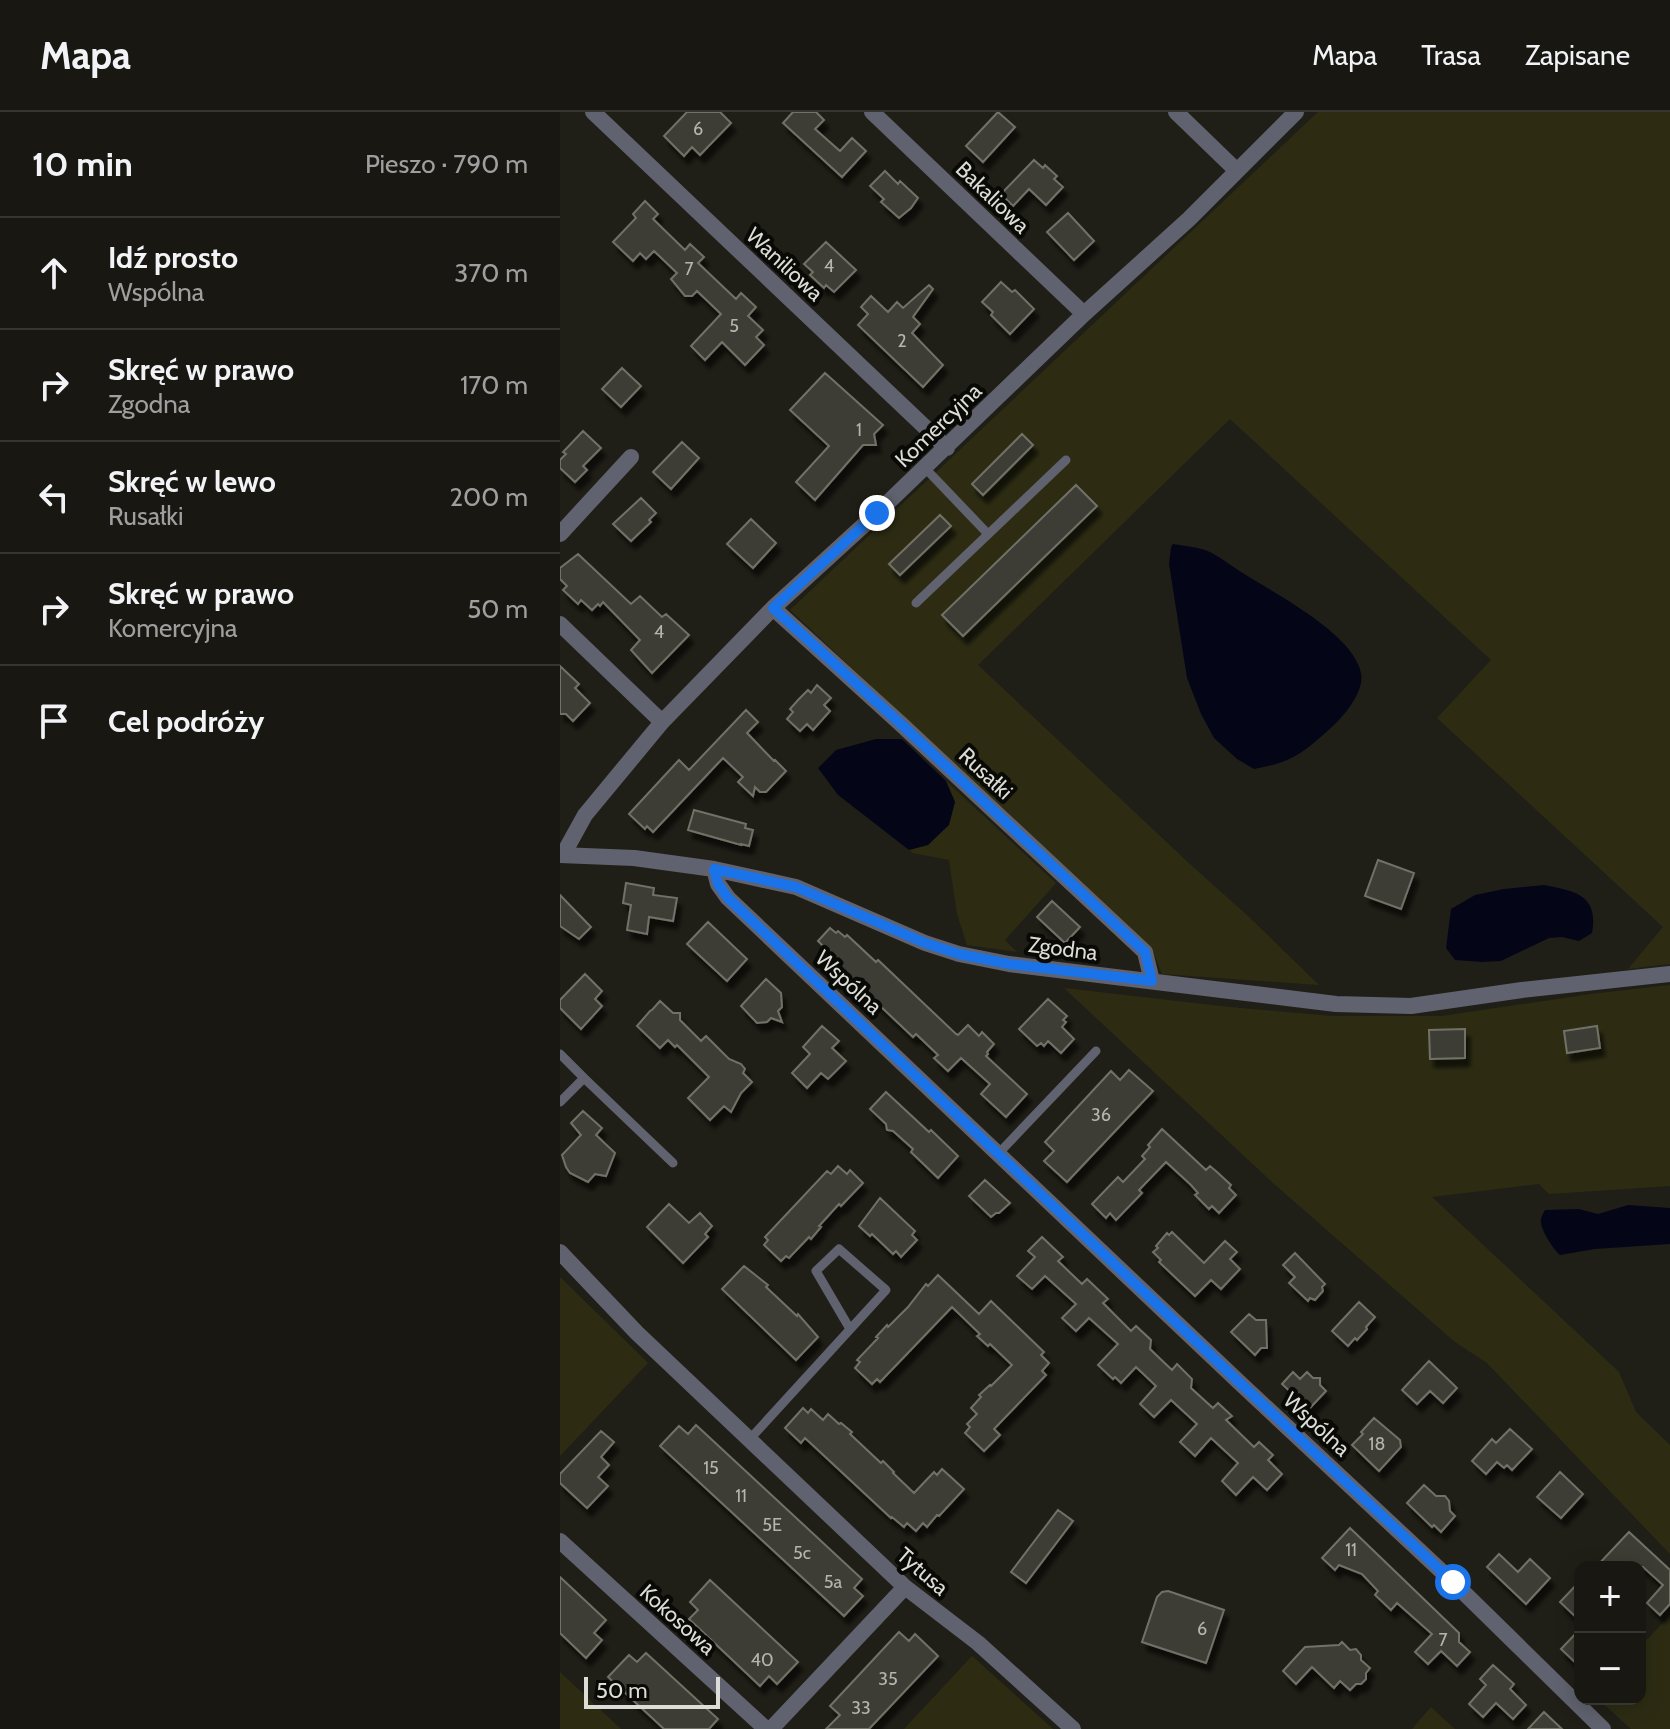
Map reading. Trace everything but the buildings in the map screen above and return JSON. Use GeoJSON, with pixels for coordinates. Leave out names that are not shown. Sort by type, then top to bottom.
{"type":"FeatureCollection","features":[{"type":"Feature","properties":{"kind":"street","name":"Waniliowa"},"geometry":{"type":"LineString","coordinates":[[593,112],[947,448]]}},
{"type":"Feature","properties":{"kind":"street","name":"Bakaliowa"},"geometry":{"type":"LineString","coordinates":[[872,112],[1084,314]]}},
{"type":"Feature","properties":{"kind":"street"},"geometry":{"type":"LineString","coordinates":[[1176,112],[1237,171]]}},
{"type":"Feature","properties":{"kind":"street","name":"Komercyjna"},"geometry":{"type":"LineString","coordinates":[[562,855],[585,815],[662,722],[773,608],[1189,219],[1296,112]]}},
{"type":"Feature","properties":{"kind":"street"},"geometry":{"type":"LineString","coordinates":[[560,534],[631,457]]}},
{"type":"Feature","properties":{"kind":"street","name":"Rusałki"},"geometry":{"type":"LineString","coordinates":[[773,608],[1145,952],[1152,981]]}},
{"type":"Feature","properties":{"kind":"street"},"geometry":{"type":"LineString","coordinates":[[560,624],[662,722]]}},
{"type":"Feature","properties":{"kind":"street","name":"Zgodna"},"geometry":{"type":"LineString","coordinates":[[562,855],[634,858],[714,869],[796,887],[925,943],[959,954],[1009,964],[1336,1004],[1411,1006],[1670,974]]}},
{"type":"Feature","properties":{"kind":"street","name":"Wspólna"},"geometry":{"type":"LineString","coordinates":[[714,869],[718,884],[728,898],[1453,1582],[1603,1729]]}},
{"type":"Feature","properties":{"kind":"street","name":"Tytusa"},"geometry":{"type":"LineString","coordinates":[[560,1252],[637,1333],[905,1587],[978,1643],[1073,1729]]}},
{"type":"Feature","properties":{"kind":"street","name":"Kokosowa"},"geometry":{"type":"LineString","coordinates":[[560,1541],[768,1729],[905,1587]]}},
{"type":"Feature","properties":{"kind":"lane"},"geometry":{"type":"LineString","coordinates":[[916,603],[1066,460]]}},
{"type":"Feature","properties":{"kind":"lane"},"geometry":{"type":"LineString","coordinates":[[925,468],[988,534]]}},
{"type":"Feature","properties":{"kind":"lane"},"geometry":{"type":"LineString","coordinates":[[998,1154],[1096,1051]]}},
{"type":"Feature","properties":{"kind":"lane"},"geometry":{"type":"LineString","coordinates":[[560,1054],[673,1163]]}},
{"type":"Feature","properties":{"kind":"lane"},"geometry":{"type":"LineString","coordinates":[[560,1102],[584,1078]]}},
{"type":"Feature","properties":{"kind":"lane"},"geometry":{"type":"LineString","coordinates":[[749,1440],[886,1290],[839,1249],[816,1271],[850,1329]]}},
{"type":"Feature","properties":{"kind":"shaded area"},"geometry":{"type":"Polygon","coordinates":[[[1318,112],[1670,112],[1670,964],[1628,969],[1663,927],[1437,718],[1491,660],[1230,419],[978,665],[1319,985],[1162,974],[1153,951],[790,610],[1318,112]]]}},
{"type":"Feature","properties":{"kind":"shaded area"},"geometry":{"type":"Polygon","coordinates":[[[946,781],[1056,883],[1005,940],[1017,952],[967,945],[957,914],[949,860],[909,850],[928,845],[955,802],[946,781]]]}},
{"type":"Feature","properties":{"kind":"shaded area"},"geometry":{"type":"Polygon","coordinates":[[[1670,985],[1670,1186],[1549,1194],[1539,1184],[1432,1197],[1619,1372],[1636,1412],[1670,1445],[1670,1554],[1487,1363],[1455,1342],[1273,1183],[1064,988],[1332,1016],[1442,1016],[1670,985]]]}},
{"type":"Feature","properties":{"kind":"shaded area"},"geometry":{"type":"Polygon","coordinates":[[[560,1277],[648,1363],[560,1456],[560,1277]]]}},
{"type":"Feature","properties":{"kind":"shaded area"},"geometry":{"type":"Polygon","coordinates":[[[1670,1615],[1670,1729],[1631,1729],[1605,1705],[1646,1705],[1646,1641],[1670,1615]]]}},
{"type":"Feature","properties":{"kind":"shaded area"},"geometry":{"type":"Polygon","coordinates":[[[972,1656],[1053,1729],[904,1729],[972,1656]]]}},
{"type":"Feature","properties":{"kind":"shaded area"},"geometry":{"type":"Polygon","coordinates":[[[560,1672],[621,1729],[560,1729],[560,1672]]]}},
{"type":"Feature","properties":{"kind":"shaded area"},"geometry":{"type":"Polygon","coordinates":[[[1431,1707],[1455,1729],[1412,1729],[1431,1707]]]}},
{"type":"Feature","properties":{"kind":"water"},"geometry":{"type":"Polygon","coordinates":[[[1173,544],[1210,552],[1295,605],[1345,644],[1355,659],[1361,680],[1353,702],[1333,726],[1298,755],[1254,769],[1237,759],[1214,738],[1187,678],[1169,564],[1173,544]]]}},
{"type":"Feature","properties":{"kind":"water"},"geometry":{"type":"Polygon","coordinates":[[[876,739],[902,739],[946,781],[955,802],[949,825],[928,845],[909,850],[838,795],[818,768],[836,750],[876,739]]]}},
{"type":"Feature","properties":{"kind":"water"},"geometry":{"type":"Polygon","coordinates":[[[1544,885],[1575,893],[1588,903],[1592,910],[1592,933],[1579,941],[1549,938],[1501,961],[1455,960],[1446,948],[1451,909],[1475,895],[1544,885]]]}},
{"type":"Feature","properties":{"kind":"water"},"geometry":{"type":"Polygon","coordinates":[[[1628,1205],[1670,1208],[1670,1244],[1595,1249],[1560,1255],[1542,1227],[1545,1210],[1579,1209],[1598,1214],[1628,1205]]]}},
{"type":"Feature","properties":{"kind":"route"},"geometry":{"type":"LineString","coordinates":[[877,513],[773,608],[1145,952],[1152,981],[1009,964],[959,954],[925,943],[796,887],[714,869],[718,884],[728,898],[1453,1582]]}}]}
